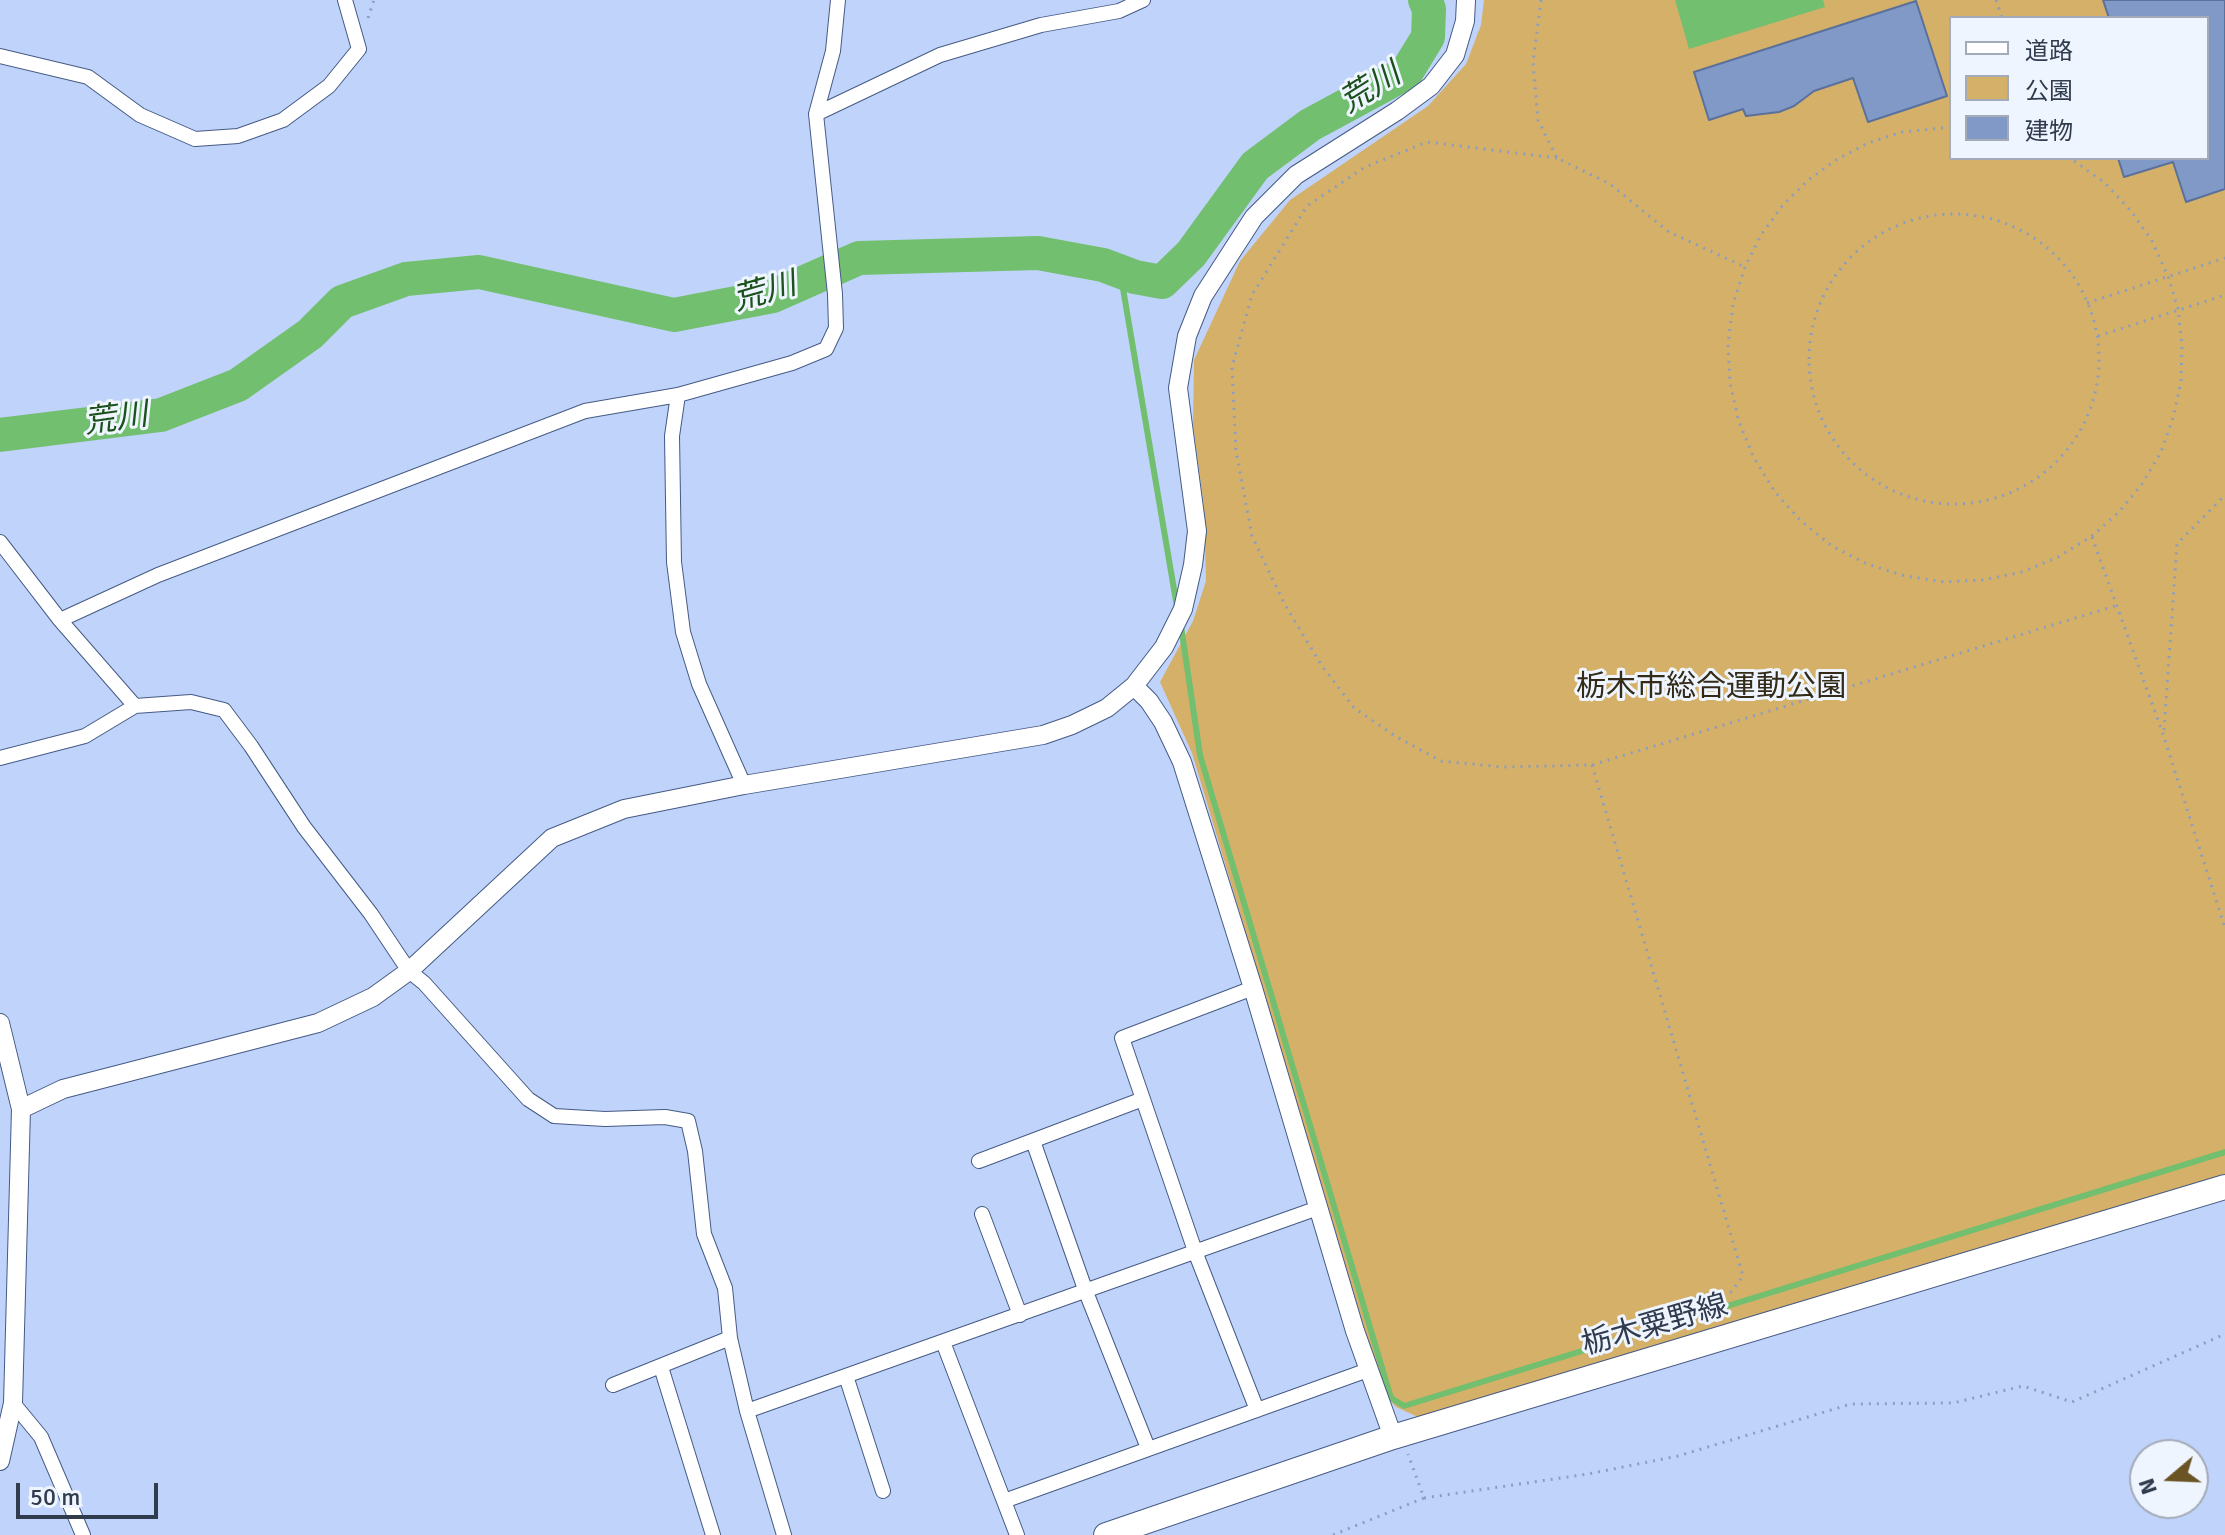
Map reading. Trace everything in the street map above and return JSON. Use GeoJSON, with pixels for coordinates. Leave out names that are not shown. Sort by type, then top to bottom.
{"type":"FeatureCollection","features":[{"type":"Feature","properties":{"kind":"main road","name":"栃木粟野線"},"geometry":{"type":"LineString","coordinates":[[1106,1535],[1393,1437],[2225,1187]]}},
{"type":"Feature","properties":{"kind":"street"},"geometry":{"type":"LineString","coordinates":[[0,56],[88,77],[140,115],[195,139],[238,136],[283,120],[329,86],[359,49],[345,0]]}},
{"type":"Feature","properties":{"kind":"street"},"geometry":{"type":"LineString","coordinates":[[60,620],[158,575],[585,411],[678,395],[792,363],[826,349],[836,328],[835,294],[816,114],[833,51],[838,0]]}},
{"type":"Feature","properties":{"kind":"street"},"geometry":{"type":"LineString","coordinates":[[816,114],[940,55],[1041,25],[1119,11],[1143,0]]}},
{"type":"Feature","properties":{"kind":"street"},"geometry":{"type":"LineString","coordinates":[[21,1109],[63,1089],[318,1023],[373,997],[409,971],[552,838],[624,809],[744,785],[1043,735],[1107,708],[1134,686],[1164,647],[1183,609],[1197,531],[1178,388],[1187,336],[1203,296],[1254,217],[1296,175],[1431,86],[1455,55],[1465,21],[1466,0]]}},
{"type":"Feature","properties":{"kind":"street"},"geometry":{"type":"LineString","coordinates":[[678,395],[672,436],[674,562],[683,632],[699,684],[744,785]]}},
{"type":"Feature","properties":{"kind":"street"},"geometry":{"type":"LineString","coordinates":[[0,542],[60,620],[135,706]]}},
{"type":"Feature","properties":{"kind":"street"},"geometry":{"type":"LineString","coordinates":[[1134,686],[1163,722],[1182,762],[1368,1370],[1393,1437]]}},
{"type":"Feature","properties":{"kind":"street"},"geometry":{"type":"LineString","coordinates":[[0,758],[85,736],[135,706],[191,702],[224,710],[409,971],[424,983],[528,1099],[554,1116],[605,1119],[665,1117],[688,1121],[695,1151],[704,1234],[725,1288],[730,1338],[747,1411],[784,1535]]}},
{"type":"Feature","properties":{"kind":"street"},"geometry":{"type":"LineString","coordinates":[[1253,988],[1122,1038],[1196,1254],[1257,1410]]}},
{"type":"Feature","properties":{"kind":"street"},"geometry":{"type":"LineString","coordinates":[[0,1023],[21,1109],[13,1403],[0,1461]]}},
{"type":"Feature","properties":{"kind":"street"},"geometry":{"type":"LineString","coordinates":[[979,1161],[1143,1099]]}},
{"type":"Feature","properties":{"kind":"street"},"geometry":{"type":"LineString","coordinates":[[1033,1141],[1086,1292],[1148,1448]]}},
{"type":"Feature","properties":{"kind":"street"},"geometry":{"type":"LineString","coordinates":[[747,1411],[1196,1254],[1318,1208]]}},
{"type":"Feature","properties":{"kind":"street"},"geometry":{"type":"LineString","coordinates":[[982,1214],[1020,1315]]}},
{"type":"Feature","properties":{"kind":"street"},"geometry":{"type":"LineString","coordinates":[[613,1385],[730,1338]]}},
{"type":"Feature","properties":{"kind":"street"},"geometry":{"type":"LineString","coordinates":[[943,1342],[1017,1535]]}},
{"type":"Feature","properties":{"kind":"street"},"geometry":{"type":"LineString","coordinates":[[661,1367],[713,1533],[696,1535]]}},
{"type":"Feature","properties":{"kind":"street"},"geometry":{"type":"LineString","coordinates":[[1004,1501],[1368,1370]]}},
{"type":"Feature","properties":{"kind":"street"},"geometry":{"type":"LineString","coordinates":[[846,1376],[883,1491]]}},
{"type":"Feature","properties":{"kind":"street"},"geometry":{"type":"LineString","coordinates":[[13,1403],[41,1437],[83,1535]]}},
{"type":"Feature","properties":{"kind":"path"},"geometry":{"type":"LineString","coordinates":[[1541,0],[1533,62],[1538,120],[1557,158]]}},
{"type":"Feature","properties":{"kind":"path"},"geometry":{"type":"LineString","coordinates":[[1949,127],[1902,132],[1868,143],[1836,160],[1807,181],[1782,206],[1761,235],[1745,267],[1733,304],[1728,344],[1730,383],[1739,422],[1754,458],[1775,492],[1801,521],[1832,546],[1867,564],[1905,576],[1944,582],[1970,581],[2022,572],[2058,557],[2092,536],[2119,512],[2142,484],[2161,452],[2181,382],[2182,345],[2178,309],[2168,276],[2152,241],[2131,211],[2105,183],[2073,160]]}},
{"type":"Feature","properties":{"kind":"path"},"geometry":{"type":"LineString","coordinates":[[1745,267],[1669,232],[1610,184],[1557,158],[1427,142],[1365,167],[1307,206],[1252,295],[1232,367],[1236,451],[1252,536],[1284,603],[1322,666],[1354,708],[1395,736],[1441,761],[1502,767],[1592,765],[2115,606]]}},
{"type":"Feature","properties":{"kind":"path"},"geometry":{"type":"LineString","coordinates":[[1954,212],[2003,220],[2046,244],[2069,270],[2087,303],[2098,336],[2100,376],[2087,421],[2060,460],[2023,488],[1979,503],[1932,504],[1887,489],[1849,461],[1825,426],[1809,375],[1811,326],[1830,280],[1863,243],[1906,220],[1954,212]]}},
{"type":"Feature","properties":{"kind":"path"},"geometry":{"type":"LineString","coordinates":[[2087,303],[2225,258]]}},
{"type":"Feature","properties":{"kind":"path"},"geometry":{"type":"LineString","coordinates":[[2098,336],[2225,295]]}},
{"type":"Feature","properties":{"kind":"path"},"geometry":{"type":"LineString","coordinates":[[2163,734],[2177,544],[2225,495]]}},
{"type":"Feature","properties":{"kind":"path"},"geometry":{"type":"LineString","coordinates":[[2092,536],[2163,734],[2225,928]]}},
{"type":"Feature","properties":{"kind":"path"},"geometry":{"type":"LineString","coordinates":[[1592,765],[1743,1276],[1731,1292],[1710,1302],[1722,1340]]}},
{"type":"Feature","properties":{"kind":"path"},"geometry":{"type":"LineString","coordinates":[[1333,1535],[1424,1498],[1574,1476],[1678,1456],[1851,1404],[1953,1403],[2023,1386],[2072,1402],[2225,1334]]}},
{"type":"Feature","properties":{"kind":"path"},"geometry":{"type":"LineString","coordinates":[[1393,1437],[1406,1449],[1424,1498]]}},
{"type":"Feature","properties":{"kind":"green space","name":"栃木市総合運動公園"},"geometry":{"type":"Polygon","coordinates":[[[1484,0],[2225,0],[2225,1174],[1418,1417],[1396,1407],[1384,1394],[1192,753],[1160,682],[1193,621],[1206,581],[1204,507],[1193,424],[1194,360],[1240,261],[1290,200],[1428,106],[1466,64],[1481,25],[1484,0]]]}},
{"type":"Feature","properties":{"kind":"shaded area"},"geometry":{"type":"Polygon","coordinates":[[[1675,0],[1823,0],[1825,7],[1689,49],[1675,0]]]}},
{"type":"Feature","properties":{"kind":"building"},"geometry":{"type":"Polygon","coordinates":[[[2103,0],[2225,0],[2225,189],[2186,202],[2173,162],[2124,177],[2119,160],[2209,160],[2209,16],[2108,16],[2103,0]]]}},
{"type":"Feature","properties":{"kind":"building"},"geometry":{"type":"Polygon","coordinates":[[[1916,1],[1947,96],[1868,122],[1853,78],[1814,91],[1794,106],[1779,112],[1746,116],[1743,109],[1709,120],[1694,72],[1916,1]]]}},
{"type":"Feature","properties":{"kind":"waterway","name":"荒川"},"geometry":{"type":"LineString","coordinates":[[0,435],[161,415],[238,385],[310,334],[342,302],[406,279],[479,272],[674,315],[773,296],[859,258],[1038,253],[1103,265],[1135,277],[1162,282],[1191,254],[1255,166],[1310,125],[1406,73],[1428,37],[1429,9],[1425,0]]}},
{"type":"Feature","properties":{"kind":"waterway"},"geometry":{"type":"LineString","coordinates":[[1120,271],[1177,607]]}},
{"type":"Feature","properties":{"kind":"waterway"},"geometry":{"type":"LineString","coordinates":[[1181,626],[1200,755],[1391,1398],[1404,1406],[2225,1152]]}}]}
